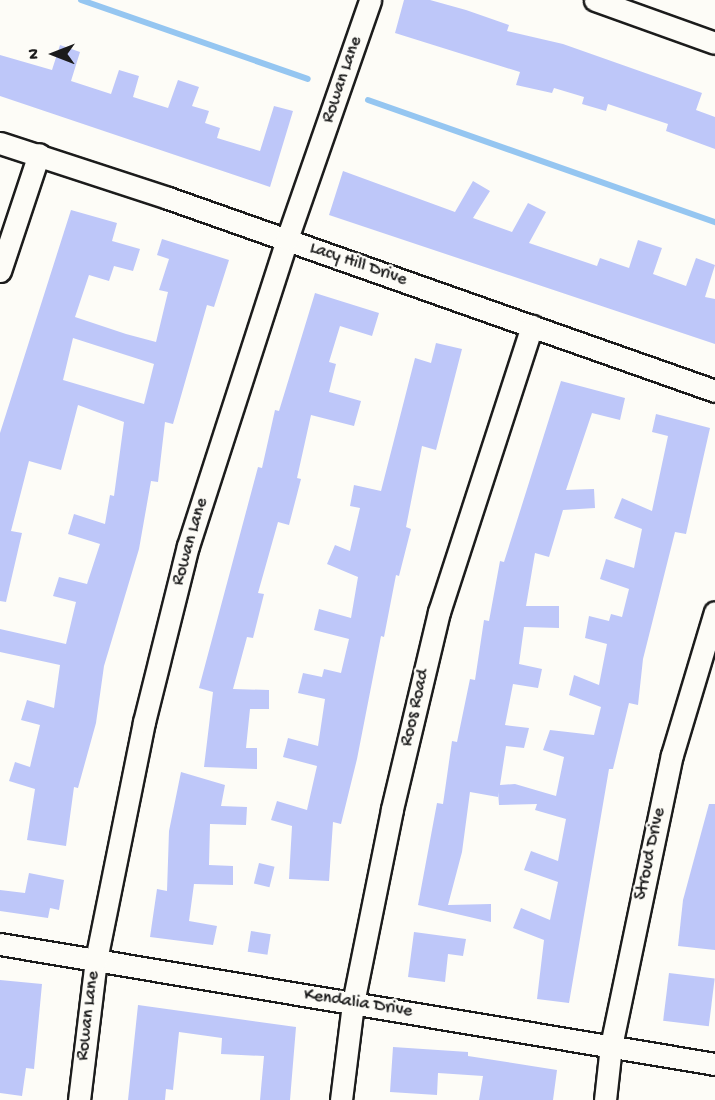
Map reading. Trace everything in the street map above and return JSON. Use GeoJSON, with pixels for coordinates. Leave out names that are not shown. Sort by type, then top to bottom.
{"type":"FeatureCollection","features":[{"type":"Feature","properties":{"kind":"street","name":"Rowan Lane"},"geometry":{"type":"LineString","coordinates":[[79,1100],[96,960],[144,722],[188,546],[286,239],[370,0]]}},
{"type":"Feature","properties":{"kind":"street"},"geometry":{"type":"LineString","coordinates":[[595,0],[641,8],[715,44]]}},
{"type":"Feature","properties":{"kind":"street","name":"Lacy Hill Drive"},"geometry":{"type":"LineString","coordinates":[[0,142],[286,239],[715,391]]}},
{"type":"Feature","properties":{"kind":"street"},"geometry":{"type":"LineString","coordinates":[[0,271],[39,154]]}},
{"type":"Feature","properties":{"kind":"street","name":"Roos Road"},"geometry":{"type":"LineString","coordinates":[[342,1100],[353,1003],[393,809],[439,612],[532,326]]}},
{"type":"Feature","properties":{"kind":"street","name":"Stroud Drive"},"geometry":{"type":"LineString","coordinates":[[605,1100],[611,1046],[672,754],[715,612]]}},
{"type":"Feature","properties":{"kind":"street","name":"Kendalia Drive"},"geometry":{"type":"LineString","coordinates":[[0,944],[715,1064]]}},
{"type":"Feature","properties":{"kind":"building"},"geometry":{"type":"Polygon","coordinates":[[[404,0],[430,0],[466,10],[509,25],[507,31],[563,44],[702,93],[696,110],[715,117],[715,149],[666,131],[668,124],[608,104],[606,111],[582,104],[584,97],[554,88],[552,93],[516,85],[520,72],[395,33],[404,0]]]}},
{"type":"Feature","properties":{"kind":"building"},"geometry":{"type":"Polygon","coordinates":[[[60,45],[80,52],[71,81],[111,94],[119,70],[139,76],[133,97],[168,108],[178,80],[199,87],[192,106],[209,111],[205,123],[220,128],[217,138],[260,151],[274,106],[293,111],[270,187],[0,96],[0,55],[52,70],[60,45]]]}},
{"type":"Feature","properties":{"kind":"building"},"geometry":{"type":"Polygon","coordinates":[[[343,171],[455,212],[473,181],[490,191],[473,218],[512,232],[528,203],[546,212],[529,243],[597,266],[600,258],[629,268],[638,240],[662,248],[653,274],[686,286],[696,258],[715,265],[705,297],[715,299],[715,344],[329,215],[343,171]]]}},
{"type":"Feature","properties":{"kind":"building"},"geometry":{"type":"Polygon","coordinates":[[[71,210],[117,223],[112,241],[140,249],[133,271],[114,266],[109,281],[89,275],[75,317],[126,334],[156,342],[168,292],[159,290],[169,259],[157,255],[162,239],[229,260],[214,307],[207,305],[173,424],[165,422],[158,482],[151,481],[139,549],[104,666],[96,723],[78,788],[74,787],[66,846],[27,840],[35,789],[9,781],[15,762],[30,767],[40,725],[21,720],[27,700],[54,708],[60,665],[0,652],[0,629],[66,644],[76,602],[53,596],[59,577],[87,584],[100,544],[68,534],[74,514],[105,524],[110,495],[114,496],[124,422],[78,405],[61,470],[29,461],[11,531],[22,533],[6,602],[0,601],[0,433],[71,210]],[[73,338],[63,380],[144,404],[154,364],[73,338]]]}},
{"type":"Feature","properties":{"kind":"building"},"geometry":{"type":"Polygon","coordinates":[[[315,293],[379,313],[372,336],[340,326],[329,362],[336,364],[329,392],[361,401],[354,426],[311,415],[297,478],[301,479],[289,525],[278,522],[258,593],[264,594],[253,638],[247,637],[233,689],[269,690],[269,709],[250,709],[246,748],[257,748],[257,769],[204,767],[213,692],[199,688],[258,467],[262,468],[275,410],[279,411],[315,293]]]}},
{"type":"Feature","properties":{"kind":"building"},"geometry":{"type":"Polygon","coordinates":[[[436,343],[462,349],[436,450],[422,446],[406,527],[411,529],[399,576],[396,575],[384,637],[381,636],[357,759],[341,824],[333,822],[329,881],[289,879],[292,826],[271,820],[277,801],[307,810],[317,766],[283,757],[288,738],[318,746],[325,699],[298,693],[303,673],[322,677],[324,669],[341,673],[349,639],[314,630],[319,609],[351,618],[358,577],[327,564],[335,545],[350,551],[360,508],[350,506],[354,485],[381,491],[415,358],[431,363],[436,343]]]}},
{"type":"Feature","properties":{"kind":"building"},"geometry":{"type":"Polygon","coordinates":[[[561,381],[625,398],[620,420],[592,413],[566,490],[594,489],[595,508],[563,510],[549,557],[535,553],[526,606],[559,606],[559,628],[524,627],[519,664],[542,669],[538,688],[513,684],[505,725],[529,728],[524,748],[506,746],[500,785],[515,784],[556,796],[564,757],[543,750],[550,730],[594,735],[601,707],[569,695],[574,675],[599,685],[607,644],[585,638],[589,616],[609,621],[611,614],[622,617],[629,589],[600,579],[606,559],[634,568],[642,529],[614,518],[622,498],[652,511],[668,436],[652,432],[656,414],[710,428],[686,534],[675,532],[643,659],[638,705],[629,703],[613,769],[609,769],[569,1003],[537,999],[544,940],[513,928],[521,908],[550,920],[558,882],[524,870],[531,851],[558,861],[566,819],[535,810],[537,804],[499,805],[498,792],[498,797],[470,792],[462,852],[448,905],[491,904],[491,922],[418,905],[437,803],[443,804],[452,741],[457,742],[470,679],[475,680],[484,620],[489,621],[500,561],[504,562],[561,381]]]}},
{"type":"Feature","properties":{"kind":"building"},"geometry":{"type":"Polygon","coordinates":[[[181,772],[225,785],[221,806],[247,807],[246,825],[210,824],[209,865],[233,866],[233,885],[194,884],[189,921],[217,926],[213,945],[150,937],[157,889],[167,891],[169,831],[181,772]]]}},
{"type":"Feature","properties":{"kind":"building"},"geometry":{"type":"Polygon","coordinates":[[[709,804],[715,804],[715,950],[678,946],[683,900],[709,804]]]}},
{"type":"Feature","properties":{"kind":"building"},"geometry":{"type":"Polygon","coordinates":[[[259,863],[275,867],[269,887],[254,883],[259,863]]]}},
{"type":"Feature","properties":{"kind":"building"},"geometry":{"type":"Polygon","coordinates":[[[29,873],[64,880],[59,910],[50,908],[48,918],[0,911],[0,890],[25,893],[29,873]]]}},
{"type":"Feature","properties":{"kind":"building"},"geometry":{"type":"Polygon","coordinates":[[[251,931],[271,934],[267,955],[248,952],[251,931]]]}},
{"type":"Feature","properties":{"kind":"building"},"geometry":{"type":"Polygon","coordinates":[[[414,932],[466,939],[463,956],[448,954],[445,982],[408,977],[414,932]]]}},
{"type":"Feature","properties":{"kind":"building"},"geometry":{"type":"Polygon","coordinates":[[[669,973],[715,979],[709,1026],[663,1021],[669,973]]]}},
{"type":"Feature","properties":{"kind":"building"},"geometry":{"type":"Polygon","coordinates":[[[0,980],[42,984],[34,1069],[26,1068],[22,1096],[0,1093],[0,980]]]}},
{"type":"Feature","properties":{"kind":"building"},"geometry":{"type":"Polygon","coordinates":[[[138,1005],[296,1027],[290,1100],[260,1100],[264,1056],[221,1054],[222,1038],[179,1032],[173,1090],[166,1089],[165,1100],[128,1100],[138,1005]]]}},
{"type":"Feature","properties":{"kind":"building"},"geometry":{"type":"Polygon","coordinates":[[[393,1047],[468,1052],[468,1056],[557,1070],[553,1100],[479,1100],[483,1076],[438,1073],[437,1095],[390,1092],[393,1047]]]}},
{"type":"Feature","properties":{"kind":"waterway"},"geometry":{"type":"LineString","coordinates":[[81,0],[308,79]]}},
{"type":"Feature","properties":{"kind":"waterway"},"geometry":{"type":"LineString","coordinates":[[368,100],[715,222]]}}]}
